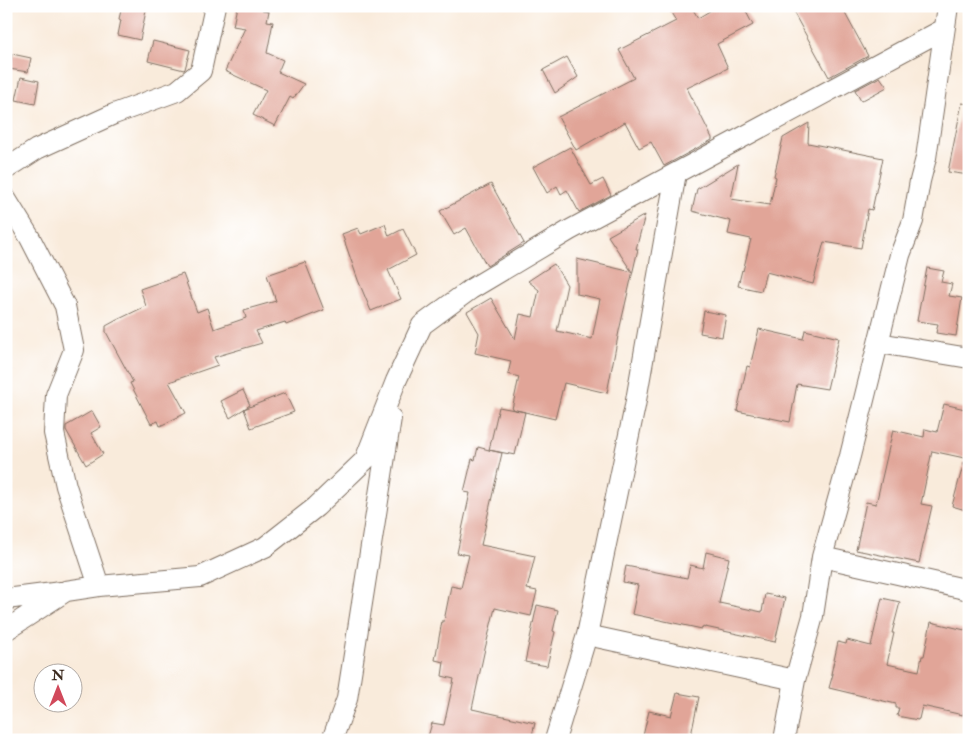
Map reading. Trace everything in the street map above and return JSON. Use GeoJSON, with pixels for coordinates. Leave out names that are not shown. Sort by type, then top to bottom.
{"type":"FeatureCollection","features":[{"type":"Feature","properties":{"kind":"street"},"geometry":{"type":"LineString","coordinates":[[6,169],[36,149],[114,114],[177,91],[201,71],[215,6]]}},
{"type":"Feature","properties":{"kind":"street"},"geometry":{"type":"LineString","coordinates":[[784,740],[795,680],[813,616],[822,557],[850,456],[900,255],[913,221],[926,158],[948,6]]}},
{"type":"Feature","properties":{"kind":"street"},"geometry":{"type":"LineString","coordinates":[[6,599],[99,586],[200,577],[265,547],[316,507],[365,460],[396,381],[422,325],[470,289],[570,230],[944,29]]}},
{"type":"Feature","properties":{"kind":"street"},"geometry":{"type":"LineString","coordinates":[[555,740],[587,635],[635,406],[676,173]]}},
{"type":"Feature","properties":{"kind":"street"},"geometry":{"type":"LineString","coordinates":[[6,199],[30,238],[65,306],[74,350],[56,395],[54,433],[66,486],[99,586]]}},
{"type":"Feature","properties":{"kind":"street"},"geometry":{"type":"LineString","coordinates":[[879,343],[969,358]]}},
{"type":"Feature","properties":{"kind":"street"},"geometry":{"type":"LineString","coordinates":[[332,740],[347,699],[396,381]]}},
{"type":"Feature","properties":{"kind":"street"},"geometry":{"type":"LineString","coordinates":[[822,557],[969,590]]}},
{"type":"Feature","properties":{"kind":"street"},"geometry":{"type":"LineString","coordinates":[[6,630],[66,591]]}},
{"type":"Feature","properties":{"kind":"street"},"geometry":{"type":"LineString","coordinates":[[587,635],[795,680]]}},
{"type":"Feature","properties":{"kind":"building"},"geometry":{"type":"Polygon","coordinates":[[[122,6],[147,6],[140,40],[118,35],[122,6]]]}},
{"type":"Feature","properties":{"kind":"building"},"geometry":{"type":"Polygon","coordinates":[[[237,6],[264,6],[263,10],[269,11],[267,21],[273,22],[267,53],[283,60],[278,72],[304,84],[293,99],[290,97],[275,126],[253,115],[266,90],[225,71],[245,28],[233,26],[237,6]]]}},
{"type":"Feature","properties":{"kind":"building"},"geometry":{"type":"Polygon","coordinates":[[[667,6],[691,6],[698,18],[718,6],[743,6],[753,25],[717,44],[728,68],[687,88],[712,140],[664,166],[651,142],[639,148],[625,122],[576,150],[558,117],[634,78],[619,50],[676,21],[667,6]]]}},
{"type":"Feature","properties":{"kind":"building"},"geometry":{"type":"Polygon","coordinates":[[[790,6],[841,6],[868,56],[829,77],[790,6]]]}},
{"type":"Feature","properties":{"kind":"building"},"geometry":{"type":"Polygon","coordinates":[[[153,41],[190,50],[185,69],[148,61],[153,41]]]}},
{"type":"Feature","properties":{"kind":"building"},"geometry":{"type":"Polygon","coordinates":[[[12,54],[31,58],[28,72],[9,69],[12,54]]]}},
{"type":"Feature","properties":{"kind":"building"},"geometry":{"type":"Polygon","coordinates":[[[567,57],[578,77],[555,93],[543,70],[567,57]]]}},
{"type":"Feature","properties":{"kind":"building"},"geometry":{"type":"Polygon","coordinates":[[[21,77],[39,81],[35,104],[16,100],[21,77]]]}},
{"type":"Feature","properties":{"kind":"building"},"geometry":{"type":"Polygon","coordinates":[[[880,77],[887,87],[861,101],[855,90],[880,77]]]}},
{"type":"Feature","properties":{"kind":"building"},"geometry":{"type":"Polygon","coordinates":[[[962,103],[969,104],[969,175],[948,172],[962,103]]]}},
{"type":"Feature","properties":{"kind":"building"},"geometry":{"type":"Polygon","coordinates":[[[809,123],[808,143],[883,158],[872,210],[868,209],[861,248],[824,242],[813,284],[766,272],[761,291],[738,286],[751,239],[728,234],[731,221],[692,211],[697,189],[738,164],[731,199],[770,205],[776,177],[774,176],[783,138],[809,123]]]}},
{"type":"Feature","properties":{"kind":"building"},"geometry":{"type":"Polygon","coordinates":[[[570,147],[591,185],[603,179],[611,195],[579,212],[567,190],[561,194],[557,186],[547,193],[533,167],[570,147]]]}},
{"type":"Feature","properties":{"kind":"building"},"geometry":{"type":"Polygon","coordinates":[[[491,184],[524,243],[487,266],[466,228],[454,235],[440,211],[491,184]]]}},
{"type":"Feature","properties":{"kind":"building"},"geometry":{"type":"Polygon","coordinates":[[[645,215],[636,249],[638,249],[607,393],[564,383],[555,419],[512,409],[519,377],[508,374],[511,361],[475,353],[479,333],[467,312],[491,298],[515,339],[520,314],[533,317],[539,290],[528,281],[554,264],[567,285],[557,331],[592,339],[600,299],[577,294],[577,259],[632,272],[608,236],[645,215]]]}},
{"type":"Feature","properties":{"kind":"building"},"geometry":{"type":"Polygon","coordinates":[[[385,224],[389,236],[403,229],[416,255],[388,270],[401,299],[371,311],[342,234],[358,228],[361,234],[385,224]]]}},
{"type":"Feature","properties":{"kind":"building"},"geometry":{"type":"Polygon","coordinates":[[[305,262],[324,310],[286,325],[285,322],[256,331],[262,343],[214,357],[218,365],[169,382],[186,413],[160,426],[158,421],[151,424],[130,383],[133,382],[106,332],[106,326],[146,306],[140,289],[183,274],[197,312],[207,308],[214,329],[246,318],[244,310],[276,301],[267,275],[305,262]]]}},
{"type":"Feature","properties":{"kind":"building"},"geometry":{"type":"Polygon","coordinates":[[[927,268],[944,271],[941,282],[952,284],[949,296],[962,298],[956,336],[936,333],[938,324],[917,321],[927,268]]]}},
{"type":"Feature","properties":{"kind":"building"},"geometry":{"type":"Polygon","coordinates":[[[704,311],[726,315],[722,337],[700,333],[704,311]]]}},
{"type":"Feature","properties":{"kind":"building"},"geometry":{"type":"Polygon","coordinates":[[[759,329],[803,339],[805,330],[839,338],[827,389],[797,384],[790,422],[737,411],[747,366],[750,367],[759,329]]]}},
{"type":"Feature","properties":{"kind":"building"},"geometry":{"type":"Polygon","coordinates":[[[243,390],[250,405],[230,418],[221,401],[243,390]]]}},
{"type":"Feature","properties":{"kind":"building"},"geometry":{"type":"Polygon","coordinates":[[[285,393],[294,412],[251,428],[244,409],[285,393]]]}},
{"type":"Feature","properties":{"kind":"building"},"geometry":{"type":"Polygon","coordinates":[[[944,404],[969,410],[969,459],[932,451],[921,504],[932,506],[919,563],[856,550],[866,502],[876,504],[893,430],[924,437],[925,429],[937,432],[944,404]]]}},
{"type":"Feature","properties":{"kind":"building"},"geometry":{"type":"Polygon","coordinates":[[[499,407],[525,412],[515,455],[489,450],[499,407]]]}},
{"type":"Feature","properties":{"kind":"building"},"geometry":{"type":"Polygon","coordinates":[[[92,411],[101,427],[91,433],[103,454],[86,465],[66,430],[66,426],[92,411]]]}},
{"type":"Feature","properties":{"kind":"building"},"geometry":{"type":"Polygon","coordinates":[[[478,447],[502,453],[481,545],[535,556],[527,589],[537,591],[531,616],[495,608],[472,709],[535,723],[531,740],[427,740],[432,723],[444,725],[454,679],[442,676],[444,662],[435,660],[451,586],[461,588],[469,555],[457,553],[470,493],[464,492],[472,459],[475,460],[478,447]]]}},
{"type":"Feature","properties":{"kind":"building"},"geometry":{"type":"Polygon","coordinates":[[[964,462],[969,462],[969,511],[952,506],[964,462]]]}},
{"type":"Feature","properties":{"kind":"building"},"geometry":{"type":"Polygon","coordinates":[[[706,552],[729,558],[719,603],[762,612],[765,594],[785,598],[775,642],[632,614],[638,585],[623,582],[626,566],[687,578],[690,565],[703,568],[706,552]]]}},
{"type":"Feature","properties":{"kind":"building"},"geometry":{"type":"Polygon","coordinates":[[[882,598],[900,602],[887,664],[919,671],[931,622],[969,631],[969,694],[963,715],[922,706],[918,720],[897,716],[899,708],[896,708],[896,704],[829,688],[838,642],[846,644],[847,640],[871,646],[882,598]]]}},
{"type":"Feature","properties":{"kind":"building"},"geometry":{"type":"Polygon","coordinates":[[[537,605],[558,610],[547,666],[525,662],[537,605]]]}},
{"type":"Feature","properties":{"kind":"building"},"geometry":{"type":"Polygon","coordinates":[[[677,693],[699,697],[690,740],[642,740],[649,711],[671,716],[677,693]]]}}]}
